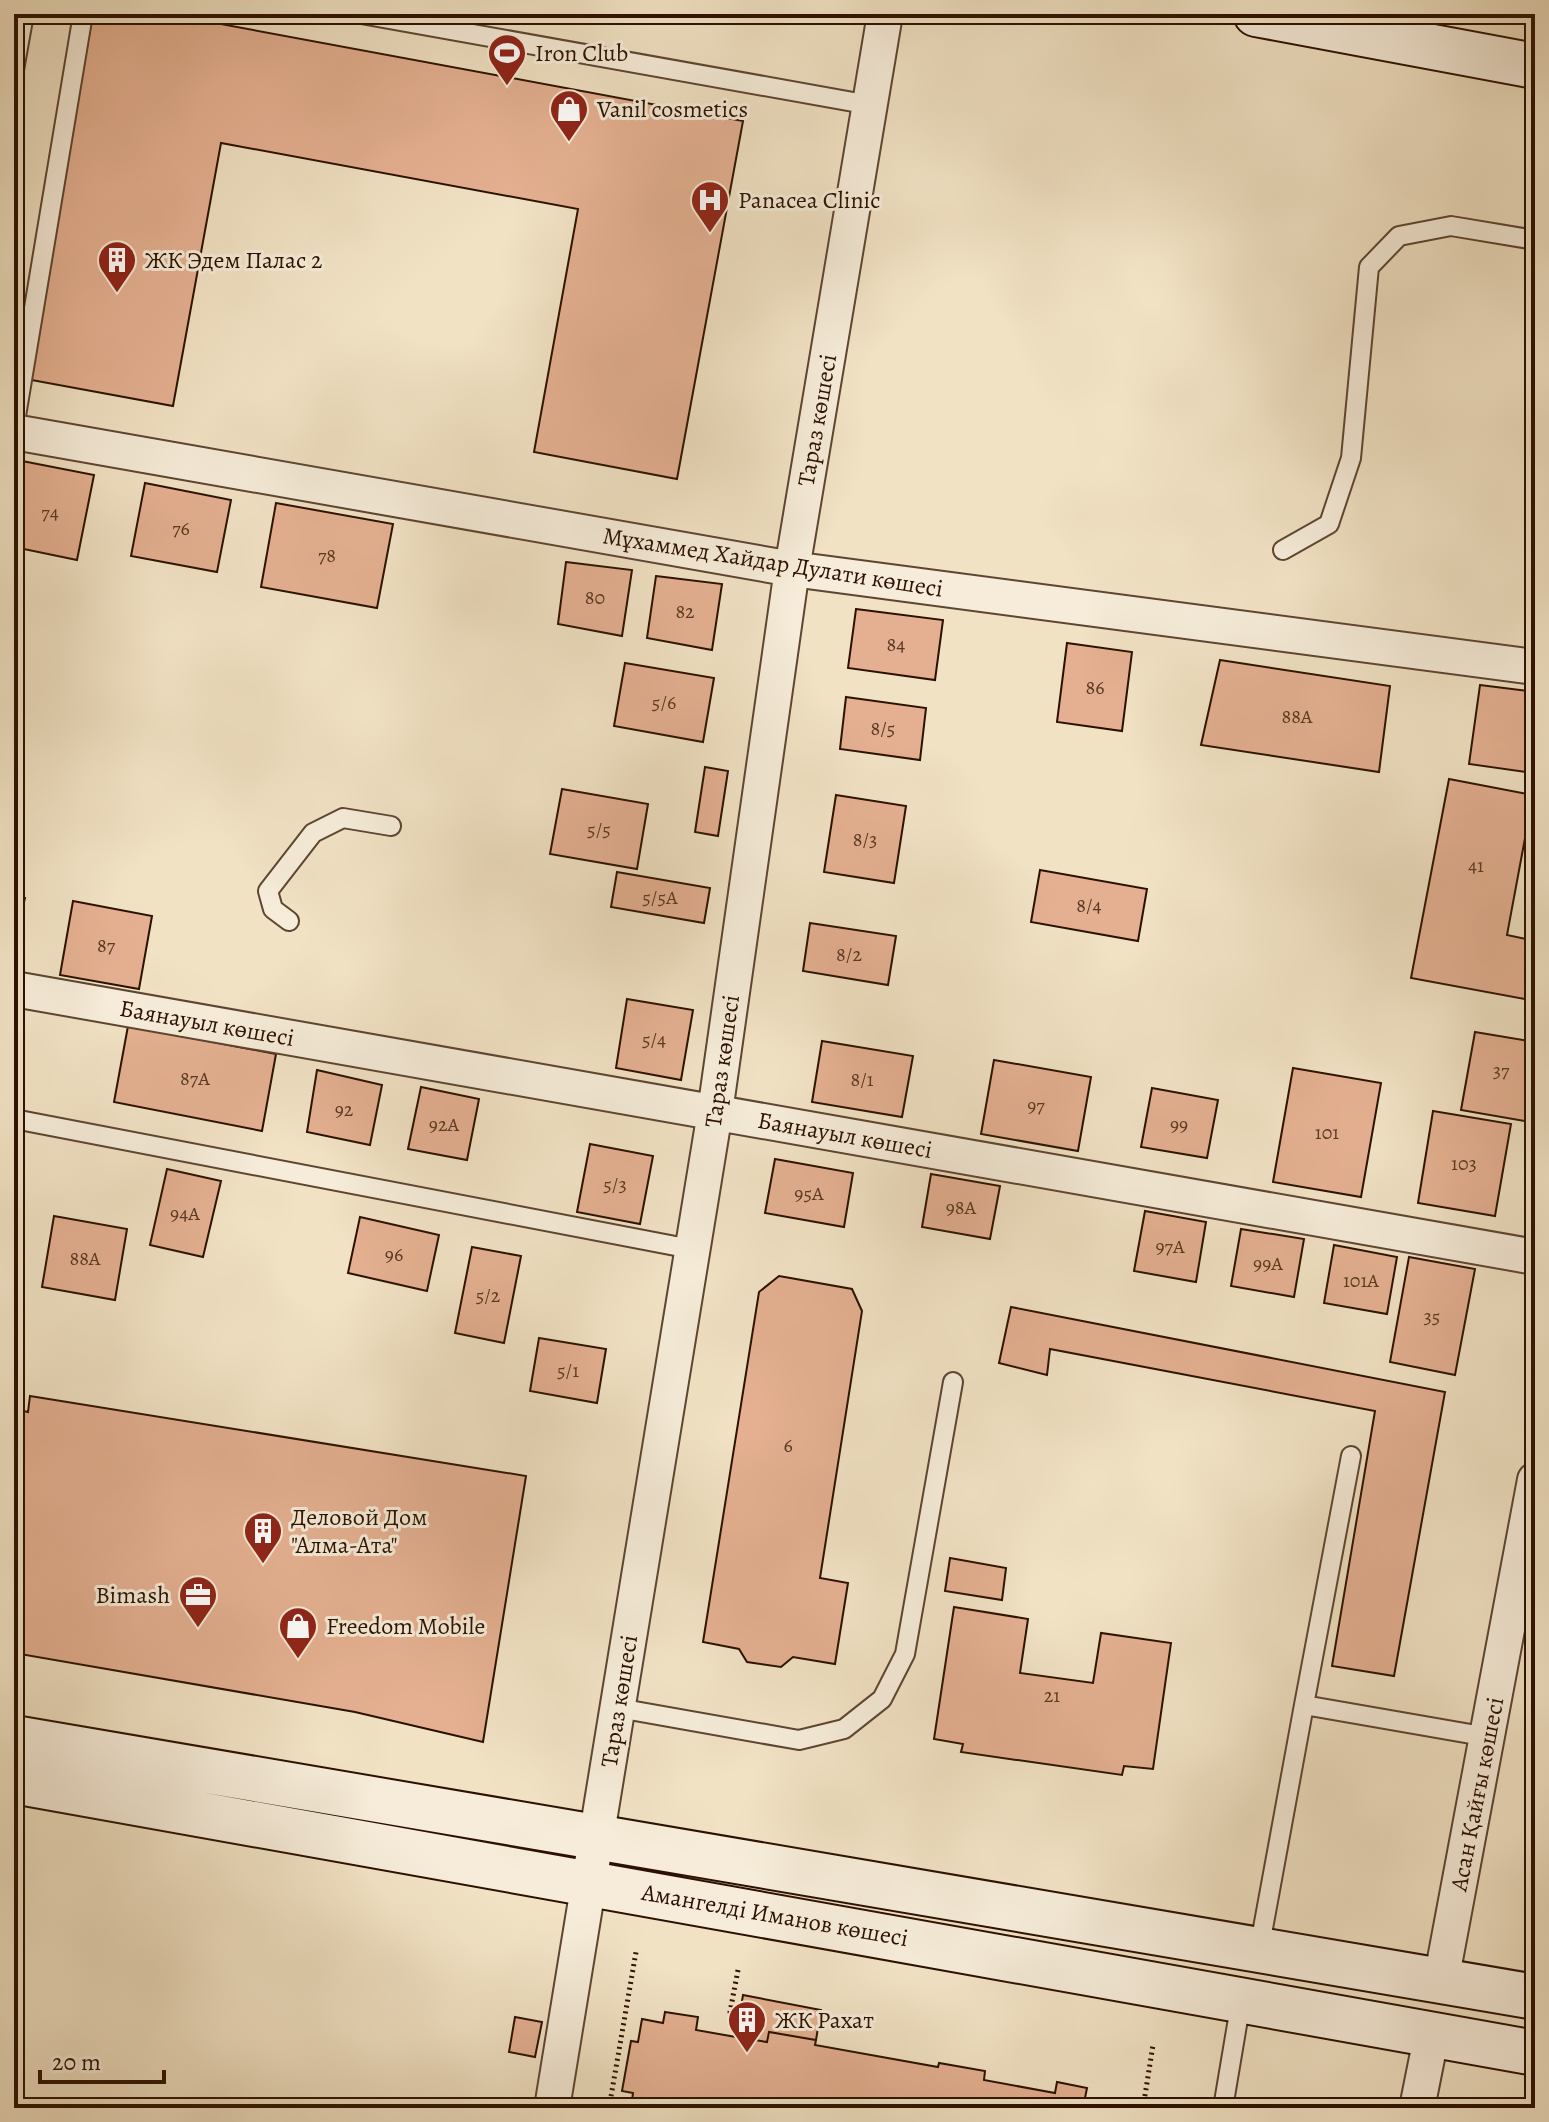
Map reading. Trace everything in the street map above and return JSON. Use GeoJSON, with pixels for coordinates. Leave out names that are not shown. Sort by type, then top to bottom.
{"type":"FeatureCollection","features":[{"type":"Feature","properties":{"kind":"main road"},"geometry":{"type":"LineString","coordinates":[[1256,14],[1535,66]]}},
{"type":"Feature","properties":{"kind":"main road","name":"Амангелді Иманов көшесі"},"geometry":{"type":"LineString","coordinates":[[14,1738],[1535,1997]]}},
{"type":"Feature","properties":{"kind":"main road","name":"Амангелді Иманов көшесі"},"geometry":{"type":"LineString","coordinates":[[14,1781],[1242,1998],[1535,2053]]}},
{"type":"Feature","properties":{"kind":"main road"},"geometry":{"type":"LineString","coordinates":[[14,1793],[66,1789]]}},
{"type":"Feature","properties":{"kind":"main road","name":"Асан Қайғы көшесі"},"geometry":{"type":"LineString","coordinates":[[1432,2033],[1441,1981]]}},
{"type":"Feature","properties":{"kind":"street","name":"Тараз көшесі"},"geometry":{"type":"LineString","coordinates":[[552,2108],[715,1112],[792,569],[885,14]]}},
{"type":"Feature","properties":{"kind":"street","name":"Мұхаммед Хайдар Дулати көшесі"},"geometry":{"type":"LineString","coordinates":[[14,430],[792,569],[1535,667]]}},
{"type":"Feature","properties":{"kind":"street","name":"Баянауыл көшесі"},"geometry":{"type":"LineString","coordinates":[[14,989],[1535,1257]]}},
{"type":"Feature","properties":{"kind":"street","name":"Асан Қайғы көшесі"},"geometry":{"type":"LineString","coordinates":[[1441,1981],[1535,1480]]}},
{"type":"Feature","properties":{"kind":"street","name":"Асан Қайғы көшесі"},"geometry":{"type":"LineString","coordinates":[[1417,2108],[1432,2033]]}},
{"type":"Feature","properties":{"kind":"lane"},"geometry":{"type":"LineString","coordinates":[[14,70],[24,14]]}},
{"type":"Feature","properties":{"kind":"lane"},"geometry":{"type":"LineString","coordinates":[[14,430],[83,14]]}},
{"type":"Feature","properties":{"kind":"lane"},"geometry":{"type":"LineString","coordinates":[[361,14],[870,105]]}},
{"type":"Feature","properties":{"kind":"lane"},"geometry":{"type":"LineString","coordinates":[[1283,550],[1329,524],[1351,458],[1369,267],[1399,236],[1451,226],[1535,240]]}},
{"type":"Feature","properties":{"kind":"lane"},"geometry":{"type":"LineString","coordinates":[[289,921],[273,909],[268,891],[313,833],[343,818],[391,826]]}},
{"type":"Feature","properties":{"kind":"lane"},"geometry":{"type":"LineString","coordinates":[[14,1119],[691,1249]]}},
{"type":"Feature","properties":{"kind":"lane"},"geometry":{"type":"LineString","coordinates":[[618,1708],[799,1740],[844,1729],[882,1699],[905,1654],[953,1382]]}},
{"type":"Feature","properties":{"kind":"lane"},"geometry":{"type":"LineString","coordinates":[[1259,1950],[1351,1456]]}},
{"type":"Feature","properties":{"kind":"lane"},"geometry":{"type":"LineString","coordinates":[[1304,1705],[1488,1737]]}},
{"type":"Feature","properties":{"kind":"lane"},"geometry":{"type":"LineString","coordinates":[[1223,2108],[1242,1998]]}},
{"type":"Feature","properties":{"kind":"path"},"geometry":{"type":"LineString","coordinates":[[609,2108],[636,1952]]}},
{"type":"Feature","properties":{"kind":"path"},"geometry":{"type":"LineString","coordinates":[[738,1970],[730,2012],[740,2014]]}},
{"type":"Feature","properties":{"kind":"path"},"geometry":{"type":"LineString","coordinates":[[1143,2108],[1153,2045]]}},
{"type":"Feature","properties":{"kind":"building","name":"ЖК Эдем Палас 2"},"geometry":{"type":"Polygon","coordinates":[[[93,14],[167,14],[743,121],[677,479],[534,452],[578,209],[221,143],[173,406],[26,379],[93,14]]]}},
{"type":"Feature","properties":{"kind":"building"},"geometry":{"type":"Polygon","coordinates":[[[17,460],[94,475],[77,560],[14,547],[17,460]]]}},
{"type":"Feature","properties":{"kind":"building"},"geometry":{"type":"Polygon","coordinates":[[[145,483],[231,500],[217,572],[131,556],[145,483]]]}},
{"type":"Feature","properties":{"kind":"building"},"geometry":{"type":"Polygon","coordinates":[[[276,503],[393,524],[377,608],[261,587],[276,503]]]}},
{"type":"Feature","properties":{"kind":"building"},"geometry":{"type":"Polygon","coordinates":[[[566,562],[632,570],[622,636],[558,624],[566,562]]]}},
{"type":"Feature","properties":{"kind":"building"},"geometry":{"type":"Polygon","coordinates":[[[656,576],[722,584],[712,650],[647,638],[656,576]]]}},
{"type":"Feature","properties":{"kind":"building"},"geometry":{"type":"Polygon","coordinates":[[[856,609],[943,620],[935,680],[848,668],[856,609]]]}},
{"type":"Feature","properties":{"kind":"building"},"geometry":{"type":"Polygon","coordinates":[[[1067,643],[1132,652],[1122,731],[1057,722],[1067,643]]]}},
{"type":"Feature","properties":{"kind":"building"},"geometry":{"type":"Polygon","coordinates":[[[1220,660],[1390,686],[1379,772],[1201,745],[1220,660]]]}},
{"type":"Feature","properties":{"kind":"building"},"geometry":{"type":"Polygon","coordinates":[[[625,663],[714,678],[703,742],[614,726],[625,663]]]}},
{"type":"Feature","properties":{"kind":"building"},"geometry":{"type":"Polygon","coordinates":[[[1480,685],[1535,692],[1534,773],[1469,764],[1480,685]]]}},
{"type":"Feature","properties":{"kind":"building"},"geometry":{"type":"Polygon","coordinates":[[[846,697],[926,708],[920,760],[840,749],[846,697]]]}},
{"type":"Feature","properties":{"kind":"building"},"geometry":{"type":"Polygon","coordinates":[[[705,767],[728,771],[718,836],[695,832],[705,767]]]}},
{"type":"Feature","properties":{"kind":"building"},"geometry":{"type":"Polygon","coordinates":[[[1449,779],[1533,795],[1507,935],[1535,941],[1535,1001],[1411,978],[1449,779]]]}},
{"type":"Feature","properties":{"kind":"building"},"geometry":{"type":"Polygon","coordinates":[[[562,789],[648,804],[637,869],[550,854],[562,789]]]}},
{"type":"Feature","properties":{"kind":"building"},"geometry":{"type":"Polygon","coordinates":[[[836,795],[906,806],[894,883],[824,872],[836,795]]]}},
{"type":"Feature","properties":{"kind":"building"},"geometry":{"type":"Polygon","coordinates":[[[1040,870],[1147,889],[1138,941],[1031,922],[1040,870]]]}},
{"type":"Feature","properties":{"kind":"building"},"geometry":{"type":"Polygon","coordinates":[[[617,872],[710,888],[704,923],[611,907],[617,872]]]}},
{"type":"Feature","properties":{"kind":"building"},"geometry":{"type":"Polygon","coordinates":[[[14,895],[25,898],[14,943],[14,895]]]}},
{"type":"Feature","properties":{"kind":"building"},"geometry":{"type":"Polygon","coordinates":[[[73,901],[152,916],[139,989],[60,975],[73,901]]]}},
{"type":"Feature","properties":{"kind":"building"},"geometry":{"type":"Polygon","coordinates":[[[810,923],[896,936],[888,985],[803,971],[810,923]]]}},
{"type":"Feature","properties":{"kind":"building"},"geometry":{"type":"Polygon","coordinates":[[[627,999],[693,1010],[681,1080],[616,1068],[627,999]]]}},
{"type":"Feature","properties":{"kind":"building"},"geometry":{"type":"Polygon","coordinates":[[[128,1026],[276,1054],[262,1131],[114,1102],[128,1026]]]}},
{"type":"Feature","properties":{"kind":"building"},"geometry":{"type":"Polygon","coordinates":[[[1475,1032],[1535,1042],[1535,1099],[1531,1122],[1461,1110],[1475,1032]]]}},
{"type":"Feature","properties":{"kind":"building"},"geometry":{"type":"Polygon","coordinates":[[[822,1041],[913,1056],[902,1117],[812,1102],[822,1041]]]}},
{"type":"Feature","properties":{"kind":"building"},"geometry":{"type":"Polygon","coordinates":[[[994,1060],[1091,1077],[1078,1151],[981,1134],[994,1060]]]}},
{"type":"Feature","properties":{"kind":"building"},"geometry":{"type":"Polygon","coordinates":[[[1293,1068],[1381,1083],[1361,1197],[1273,1182],[1293,1068]]]}},
{"type":"Feature","properties":{"kind":"building"},"geometry":{"type":"Polygon","coordinates":[[[317,1070],[382,1085],[370,1145],[307,1132],[317,1070]]]}},
{"type":"Feature","properties":{"kind":"building"},"geometry":{"type":"Polygon","coordinates":[[[421,1087],[479,1099],[467,1160],[408,1149],[421,1087]]]}},
{"type":"Feature","properties":{"kind":"building"},"geometry":{"type":"Polygon","coordinates":[[[1152,1088],[1218,1100],[1207,1158],[1141,1147],[1152,1088]]]}},
{"type":"Feature","properties":{"kind":"building"},"geometry":{"type":"Polygon","coordinates":[[[1433,1111],[1511,1124],[1495,1216],[1418,1203],[1433,1111]]]}},
{"type":"Feature","properties":{"kind":"building"},"geometry":{"type":"Polygon","coordinates":[[[590,1144],[653,1156],[640,1224],[577,1212],[590,1144]]]}},
{"type":"Feature","properties":{"kind":"building"},"geometry":{"type":"Polygon","coordinates":[[[775,1159],[853,1173],[844,1227],[765,1213],[775,1159]]]}},
{"type":"Feature","properties":{"kind":"building"},"geometry":{"type":"Polygon","coordinates":[[[167,1169],[221,1181],[203,1257],[150,1245],[167,1169]]]}},
{"type":"Feature","properties":{"kind":"building"},"geometry":{"type":"Polygon","coordinates":[[[931,1174],[1000,1186],[990,1239],[922,1227],[931,1174]]]}},
{"type":"Feature","properties":{"kind":"building"},"geometry":{"type":"Polygon","coordinates":[[[1145,1211],[1206,1222],[1196,1282],[1134,1271],[1145,1211]]]}},
{"type":"Feature","properties":{"kind":"building"},"geometry":{"type":"Polygon","coordinates":[[[54,1216],[127,1229],[115,1300],[42,1287],[54,1216]]]}},
{"type":"Feature","properties":{"kind":"building"},"geometry":{"type":"Polygon","coordinates":[[[360,1217],[439,1235],[427,1291],[348,1273],[360,1217]]]}},
{"type":"Feature","properties":{"kind":"building"},"geometry":{"type":"Polygon","coordinates":[[[1241,1229],[1304,1239],[1294,1297],[1231,1286],[1241,1229]]]}},
{"type":"Feature","properties":{"kind":"building"},"geometry":{"type":"Polygon","coordinates":[[[1334,1245],[1397,1257],[1387,1314],[1324,1303],[1334,1245]]]}},
{"type":"Feature","properties":{"kind":"building"},"geometry":{"type":"Polygon","coordinates":[[[472,1247],[521,1256],[504,1343],[455,1333],[472,1247]]]}},
{"type":"Feature","properties":{"kind":"building"},"geometry":{"type":"Polygon","coordinates":[[[1409,1257],[1475,1269],[1455,1375],[1390,1362],[1409,1257]]]}},
{"type":"Feature","properties":{"kind":"building"},"geometry":{"type":"Polygon","coordinates":[[[779,1276],[852,1289],[862,1311],[820,1578],[848,1583],[835,1664],[793,1657],[781,1667],[747,1662],[739,1649],[703,1642],[759,1292],[779,1276]]]}},
{"type":"Feature","properties":{"kind":"building"},"geometry":{"type":"Polygon","coordinates":[[[1011,1307],[1445,1392],[1394,1676],[1332,1666],[1375,1411],[1050,1349],[1047,1375],[999,1363],[1011,1307]]]}},
{"type":"Feature","properties":{"kind":"building"},"geometry":{"type":"Polygon","coordinates":[[[539,1338],[606,1349],[597,1403],[530,1391],[539,1338]]]}},
{"type":"Feature","properties":{"kind":"building","name":"Деловой Дом \"Алма-Ата\""},"geometry":{"type":"Polygon","coordinates":[[[30,1396],[526,1476],[483,1742],[355,1712],[14,1653],[14,1409],[28,1412],[30,1396]]]}},
{"type":"Feature","properties":{"kind":"building"},"geometry":{"type":"Polygon","coordinates":[[[950,1558],[1006,1568],[1002,1600],[945,1591],[950,1558]]]}},
{"type":"Feature","properties":{"kind":"building"},"geometry":{"type":"Polygon","coordinates":[[[954,1607],[1028,1619],[1020,1673],[1093,1683],[1101,1633],[1171,1643],[1153,1769],[1124,1766],[1122,1775],[961,1752],[963,1744],[934,1739],[954,1607]]]}},
{"type":"Feature","properties":{"kind":"building"},"geometry":{"type":"Polygon","coordinates":[[[743,1995],[821,2010],[816,2040],[769,2032],[767,2042],[736,2037],[743,1995]]]}},
{"type":"Feature","properties":{"kind":"building","name":"ЖК Рахат"},"geometry":{"type":"Polygon","coordinates":[[[665,2012],[698,2017],[696,2030],[767,2042],[769,2032],[816,2040],[815,2045],[938,2067],[939,2063],[985,2071],[984,2080],[1055,2093],[1057,2082],[1087,2088],[1085,2098],[1108,2102],[1107,2108],[631,2108],[633,2093],[622,2091],[631,2041],[638,2042],[642,2019],[663,2023],[665,2012]]]}},
{"type":"Feature","properties":{"kind":"building"},"geometry":{"type":"Polygon","coordinates":[[[515,2017],[542,2022],[535,2057],[509,2052],[515,2017]]]}},
{"type":"Feature","properties":{"kind":"place","name":"Iron Club"},"geometry":{"type":"Point","coordinates":[507,87]}},
{"type":"Feature","properties":{"kind":"place","name":"Vanil cosmetics"},"geometry":{"type":"Point","coordinates":[569,143]}},
{"type":"Feature","properties":{"kind":"place","name":"Panacea Clinic"},"geometry":{"type":"Point","coordinates":[710,234]}},
{"type":"Feature","properties":{"kind":"place","name":"ЖК Эдем Палас 2"},"geometry":{"type":"Point","coordinates":[117,294]}},
{"type":"Feature","properties":{"kind":"place","name":"Деловой Дом \"Алма-Ата\""},"geometry":{"type":"Point","coordinates":[263,1565]}},
{"type":"Feature","properties":{"kind":"place","name":"Bimash"},"geometry":{"type":"Point","coordinates":[198,1629]}},
{"type":"Feature","properties":{"kind":"place","name":"Freedom Mobile"},"geometry":{"type":"Point","coordinates":[298,1660]}},
{"type":"Feature","properties":{"kind":"place","name":"ЖК Рахат"},"geometry":{"type":"Point","coordinates":[747,2054]}}]}
